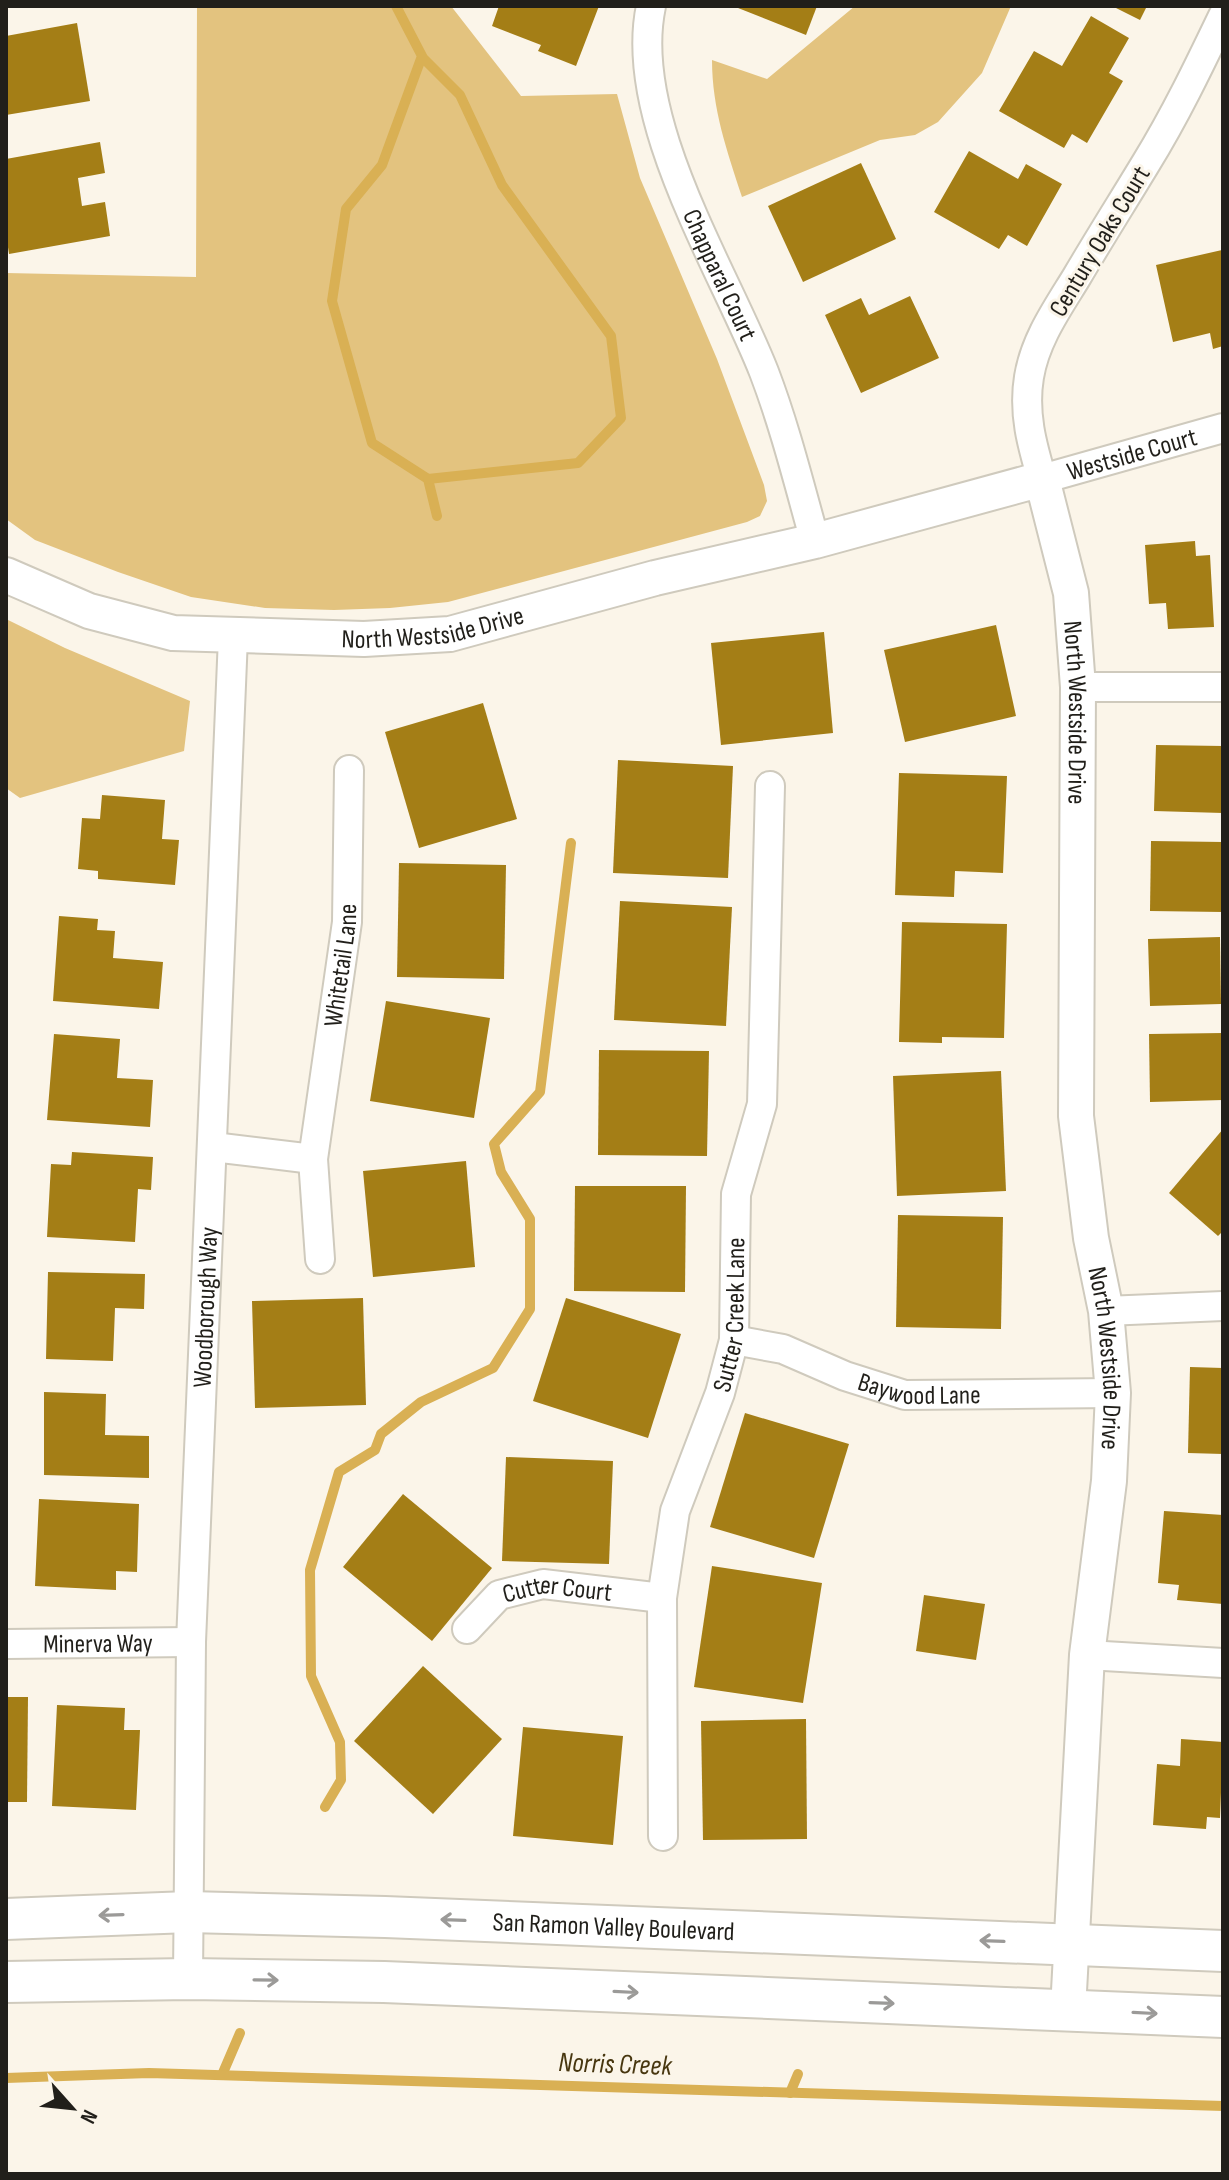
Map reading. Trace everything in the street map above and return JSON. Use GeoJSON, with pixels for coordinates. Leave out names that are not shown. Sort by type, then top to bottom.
{"type":"FeatureCollection","features":[{"type":"Feature","properties":{"kind":"main road","name":"San Ramon Valley Boulevard"},"geometry":{"type":"LineString","coordinates":[[6,1919],[189,1912],[385,1917],[1223,1951]]}},
{"type":"Feature","properties":{"kind":"main road"},"geometry":{"type":"LineString","coordinates":[[6,1982],[188,1979],[384,1982],[1223,2017]]}},
{"type":"Feature","properties":{"kind":"street","name":"Chapparal Court"},"geometry":{"type":"LineString","coordinates":[[651,6],[647,22],[648,68],[656,113],[671,161],[763,370],[786,434],[815,541]]}},
{"type":"Feature","properties":{"kind":"street","name":"Century Oaks Court"},"geometry":{"type":"LineString","coordinates":[[1042,479],[1027,410],[1029,377],[1037,348],[1053,316],[1149,159],[1223,16]]}},
{"type":"Feature","properties":{"kind":"street","name":"Westside Court"},"geometry":{"type":"LineString","coordinates":[[1042,479],[1223,428]]}},
{"type":"Feature","properties":{"kind":"street","name":"North Westside Drive"},"geometry":{"type":"LineString","coordinates":[[6,575],[89,611],[173,633],[364,639],[450,634],[655,578],[815,541],[1042,479],[1071,593],[1078,687],[1076,1116],[1091,1238],[1106,1311],[1113,1393],[1109,1481],[1087,1655],[1068,2010]]}},
{"type":"Feature","properties":{"kind":"street","name":"Woodborough Way"},"geometry":{"type":"LineString","coordinates":[[188,1979],[191,1642],[233,637]]}},
{"type":"Feature","properties":{"kind":"street"},"geometry":{"type":"LineString","coordinates":[[1078,687],[1223,687]]}},
{"type":"Feature","properties":{"kind":"street","name":"Whitetail Lane"},"geometry":{"type":"LineString","coordinates":[[320,1259],[313,1159],[347,922],[349,770]]}},
{"type":"Feature","properties":{"kind":"street","name":"Sutter Creek Lane"},"geometry":{"type":"LineString","coordinates":[[663,1836],[662,1598],[675,1511],[720,1393],[734,1340],[736,1194],[762,1104],[770,786]]}},
{"type":"Feature","properties":{"kind":"street"},"geometry":{"type":"LineString","coordinates":[[213,1147],[313,1159]]}},
{"type":"Feature","properties":{"kind":"street"},"geometry":{"type":"LineString","coordinates":[[1106,1311],[1223,1306]]}},
{"type":"Feature","properties":{"kind":"street","name":"Baywood Lane"},"geometry":{"type":"LineString","coordinates":[[734,1340],[783,1349],[845,1376],[905,1395],[1113,1393]]}},
{"type":"Feature","properties":{"kind":"street","name":"Cutter Court"},"geometry":{"type":"LineString","coordinates":[[467,1629],[499,1595],[543,1584],[662,1598]]}},
{"type":"Feature","properties":{"kind":"street","name":"Minerva Way"},"geometry":{"type":"LineString","coordinates":[[6,1644],[191,1642]]}},
{"type":"Feature","properties":{"kind":"street"},"geometry":{"type":"LineString","coordinates":[[1087,1655],[1223,1663]]}},
{"type":"Feature","properties":{"kind":"shaded area"},"geometry":{"type":"Polygon","coordinates":[[[197,6],[451,6],[521,96],[617,94],[640,178],[717,359],[764,485],[767,501],[760,516],[448,602],[334,610],[265,608],[191,597],[35,540],[6,519],[6,273],[196,277],[197,6]]]}},
{"type":"Feature","properties":{"kind":"shaded area"},"geometry":{"type":"Polygon","coordinates":[[[855,6],[1011,6],[982,73],[938,122],[915,135],[880,140],[742,197],[718,113],[712,60],[767,79],[855,6]]]}},
{"type":"Feature","properties":{"kind":"shaded area"},"geometry":{"type":"Polygon","coordinates":[[[6,619],[65,648],[190,701],[184,751],[20,798],[6,788],[6,619]]]}},
{"type":"Feature","properties":{"kind":"building"},"geometry":{"type":"Polygon","coordinates":[[[499,6],[599,6],[576,66],[538,51],[541,45],[492,26],[499,6]]]}},
{"type":"Feature","properties":{"kind":"building"},"geometry":{"type":"Polygon","coordinates":[[[733,6],[817,6],[806,35],[733,6]]]}},
{"type":"Feature","properties":{"kind":"building"},"geometry":{"type":"Polygon","coordinates":[[[1112,6],[1147,6],[1140,20],[1112,6]]]}},
{"type":"Feature","properties":{"kind":"building"},"geometry":{"type":"Polygon","coordinates":[[[1091,16],[1129,38],[1109,73],[1123,81],[1087,143],[1072,134],[1064,148],[999,111],[1034,51],[1062,66],[1091,16]]]}},
{"type":"Feature","properties":{"kind":"building"},"geometry":{"type":"Polygon","coordinates":[[[77,23],[90,101],[6,115],[6,36],[77,23]]]}},
{"type":"Feature","properties":{"kind":"building"},"geometry":{"type":"Polygon","coordinates":[[[100,142],[105,173],[78,178],[82,206],[105,202],[110,236],[9,254],[6,159],[100,142]]]}},
{"type":"Feature","properties":{"kind":"building"},"geometry":{"type":"Polygon","coordinates":[[[969,151],[1018,179],[1026,164],[1062,184],[1027,246],[1008,235],[999,249],[934,212],[969,151]]]}},
{"type":"Feature","properties":{"kind":"building"},"geometry":{"type":"Polygon","coordinates":[[[861,163],[896,239],[803,282],[768,206],[861,163]]]}},
{"type":"Feature","properties":{"kind":"building"},"geometry":{"type":"Polygon","coordinates":[[[1222,250],[1223,346],[1213,349],[1210,333],[1173,342],[1156,265],[1222,250]]]}},
{"type":"Feature","properties":{"kind":"building"},"geometry":{"type":"Polygon","coordinates":[[[910,296],[939,358],[861,393],[825,315],[861,298],[869,315],[910,296]]]}},
{"type":"Feature","properties":{"kind":"building"},"geometry":{"type":"Polygon","coordinates":[[[1195,541],[1196,556],[1210,555],[1214,627],[1168,629],[1166,603],[1149,604],[1145,545],[1195,541]]]}},
{"type":"Feature","properties":{"kind":"building"},"geometry":{"type":"Polygon","coordinates":[[[996,625],[1016,716],[905,742],[884,650],[996,625]]]}},
{"type":"Feature","properties":{"kind":"building"},"geometry":{"type":"Polygon","coordinates":[[[824,632],[833,733],[721,745],[711,643],[824,632]]]}},
{"type":"Feature","properties":{"kind":"building"},"geometry":{"type":"Polygon","coordinates":[[[483,703],[517,819],[419,848],[385,732],[483,703]]]}},
{"type":"Feature","properties":{"kind":"building"},"geometry":{"type":"Polygon","coordinates":[[[1156,745],[1223,746],[1223,813],[1154,811],[1156,745]]]}},
{"type":"Feature","properties":{"kind":"building"},"geometry":{"type":"Polygon","coordinates":[[[618,760],[733,766],[728,878],[613,873],[618,760]]]}},
{"type":"Feature","properties":{"kind":"building"},"geometry":{"type":"Polygon","coordinates":[[[899,773],[1007,776],[1003,873],[955,871],[954,897],[895,895],[899,773]]]}},
{"type":"Feature","properties":{"kind":"building"},"geometry":{"type":"Polygon","coordinates":[[[102,795],[165,800],[162,839],[179,840],[175,885],[98,879],[98,871],[78,869],[82,818],[100,819],[102,795]]]}},
{"type":"Feature","properties":{"kind":"building"},"geometry":{"type":"Polygon","coordinates":[[[1151,841],[1223,842],[1223,912],[1150,911],[1151,841]]]}},
{"type":"Feature","properties":{"kind":"building"},"geometry":{"type":"Polygon","coordinates":[[[399,863],[506,865],[504,979],[397,977],[399,863]]]}},
{"type":"Feature","properties":{"kind":"building"},"geometry":{"type":"Polygon","coordinates":[[[620,901],[732,907],[726,1026],[614,1020],[620,901]]]}},
{"type":"Feature","properties":{"kind":"building"},"geometry":{"type":"Polygon","coordinates":[[[59,916],[98,919],[97,930],[115,931],[113,958],[163,962],[159,1009],[53,1001],[59,916]]]}},
{"type":"Feature","properties":{"kind":"building"},"geometry":{"type":"Polygon","coordinates":[[[902,922],[1007,924],[1004,1038],[942,1037],[942,1043],[899,1042],[902,922]]]}},
{"type":"Feature","properties":{"kind":"building"},"geometry":{"type":"Polygon","coordinates":[[[1220,937],[1221,1004],[1150,1006],[1148,939],[1220,937]]]}},
{"type":"Feature","properties":{"kind":"building"},"geometry":{"type":"Polygon","coordinates":[[[386,1001],[490,1018],[474,1118],[370,1101],[386,1001]]]}},
{"type":"Feature","properties":{"kind":"building"},"geometry":{"type":"Polygon","coordinates":[[[1223,1033],[1223,1100],[1150,1102],[1149,1034],[1223,1033]]]}},
{"type":"Feature","properties":{"kind":"building"},"geometry":{"type":"Polygon","coordinates":[[[54,1034],[120,1039],[117,1078],[153,1080],[150,1127],[47,1120],[54,1034]]]}},
{"type":"Feature","properties":{"kind":"building"},"geometry":{"type":"Polygon","coordinates":[[[599,1050],[709,1051],[707,1156],[598,1155],[599,1050]]]}},
{"type":"Feature","properties":{"kind":"building"},"geometry":{"type":"Polygon","coordinates":[[[1001,1071],[1006,1191],[897,1196],[893,1076],[1001,1071]]]}},
{"type":"Feature","properties":{"kind":"building"},"geometry":{"type":"Polygon","coordinates":[[[1223,1129],[1223,1231],[1218,1236],[1169,1193],[1223,1129]]]}},
{"type":"Feature","properties":{"kind":"building"},"geometry":{"type":"Polygon","coordinates":[[[72,1152],[153,1157],[151,1190],[138,1189],[135,1242],[47,1237],[51,1164],[71,1165],[72,1152]]]}},
{"type":"Feature","properties":{"kind":"building"},"geometry":{"type":"Polygon","coordinates":[[[466,1161],[475,1267],[373,1277],[363,1171],[466,1161]]]}},
{"type":"Feature","properties":{"kind":"building"},"geometry":{"type":"Polygon","coordinates":[[[575,1186],[686,1186],[685,1292],[574,1291],[575,1186]]]}},
{"type":"Feature","properties":{"kind":"building"},"geometry":{"type":"Polygon","coordinates":[[[898,1215],[1003,1217],[1001,1329],[896,1327],[898,1215]]]}},
{"type":"Feature","properties":{"kind":"building"},"geometry":{"type":"Polygon","coordinates":[[[48,1272],[145,1274],[144,1309],[115,1308],[113,1361],[46,1359],[48,1272]]]}},
{"type":"Feature","properties":{"kind":"building"},"geometry":{"type":"Polygon","coordinates":[[[363,1298],[366,1405],[255,1408],[252,1301],[363,1298]]]}},
{"type":"Feature","properties":{"kind":"building"},"geometry":{"type":"Polygon","coordinates":[[[566,1298],[681,1334],[648,1438],[533,1401],[566,1298]]]}},
{"type":"Feature","properties":{"kind":"building"},"geometry":{"type":"Polygon","coordinates":[[[1190,1367],[1223,1368],[1223,1454],[1188,1453],[1190,1367]]]}},
{"type":"Feature","properties":{"kind":"building"},"geometry":{"type":"Polygon","coordinates":[[[44,1392],[106,1394],[105,1435],[149,1436],[149,1478],[44,1475],[44,1392]]]}},
{"type":"Feature","properties":{"kind":"building"},"geometry":{"type":"Polygon","coordinates":[[[745,1413],[849,1444],[814,1558],[710,1527],[745,1413]]]}},
{"type":"Feature","properties":{"kind":"building"},"geometry":{"type":"Polygon","coordinates":[[[506,1457],[613,1461],[609,1564],[502,1561],[506,1457]]]}},
{"type":"Feature","properties":{"kind":"building"},"geometry":{"type":"Polygon","coordinates":[[[403,1494],[492,1568],[432,1641],[343,1567],[403,1494]]]}},
{"type":"Feature","properties":{"kind":"building"},"geometry":{"type":"Polygon","coordinates":[[[39,1499],[139,1504],[137,1572],[116,1571],[116,1590],[35,1586],[39,1499]]]}},
{"type":"Feature","properties":{"kind":"building"},"geometry":{"type":"Polygon","coordinates":[[[1164,1511],[1223,1515],[1223,1604],[1177,1600],[1179,1585],[1158,1583],[1164,1511]]]}},
{"type":"Feature","properties":{"kind":"building"},"geometry":{"type":"Polygon","coordinates":[[[712,1566],[822,1583],[803,1703],[694,1687],[712,1566]]]}},
{"type":"Feature","properties":{"kind":"building"},"geometry":{"type":"Polygon","coordinates":[[[924,1595],[985,1604],[976,1660],[916,1651],[924,1595]]]}},
{"type":"Feature","properties":{"kind":"building"},"geometry":{"type":"Polygon","coordinates":[[[423,1666],[502,1739],[433,1814],[354,1741],[423,1666]]]}},
{"type":"Feature","properties":{"kind":"building"},"geometry":{"type":"Polygon","coordinates":[[[6,1697],[28,1697],[27,1802],[6,1802],[6,1697]]]}},
{"type":"Feature","properties":{"kind":"building"},"geometry":{"type":"Polygon","coordinates":[[[57,1705],[125,1708],[124,1730],[140,1730],[136,1810],[52,1806],[57,1705]]]}},
{"type":"Feature","properties":{"kind":"building"},"geometry":{"type":"Polygon","coordinates":[[[806,1719],[807,1839],[703,1840],[701,1721],[806,1719]]]}},
{"type":"Feature","properties":{"kind":"building"},"geometry":{"type":"Polygon","coordinates":[[[523,1727],[623,1736],[613,1845],[513,1836],[523,1727]]]}},
{"type":"Feature","properties":{"kind":"building"},"geometry":{"type":"Polygon","coordinates":[[[1181,1739],[1223,1742],[1220,1818],[1207,1817],[1206,1829],[1153,1825],[1157,1764],[1180,1766],[1181,1739]]]}},
{"type":"Feature","properties":{"kind":"waterway"},"geometry":{"type":"LineString","coordinates":[[396,6],[422,56],[382,165],[346,209],[332,301],[372,443],[428,479],[437,516]]}},
{"type":"Feature","properties":{"kind":"waterway"},"geometry":{"type":"LineString","coordinates":[[422,57],[460,95],[502,185],[611,336],[621,418],[578,463],[428,479]]}},
{"type":"Feature","properties":{"kind":"waterway"},"geometry":{"type":"LineString","coordinates":[[325,1807],[341,1780],[340,1742],[311,1676],[310,1570],[339,1472],[375,1450],[381,1434],[421,1402],[493,1368],[530,1309],[530,1219],[501,1172],[494,1144],[540,1092],[571,843]]}},
{"type":"Feature","properties":{"kind":"waterway"},"geometry":{"type":"LineString","coordinates":[[222,2075],[240,2033]]}},
{"type":"Feature","properties":{"kind":"waterway","name":"Norris Creek"},"geometry":{"type":"LineString","coordinates":[[6,2078],[149,2073],[1223,2106]]}},
{"type":"Feature","properties":{"kind":"waterway"},"geometry":{"type":"LineString","coordinates":[[790,2093],[798,2074]]}}]}
